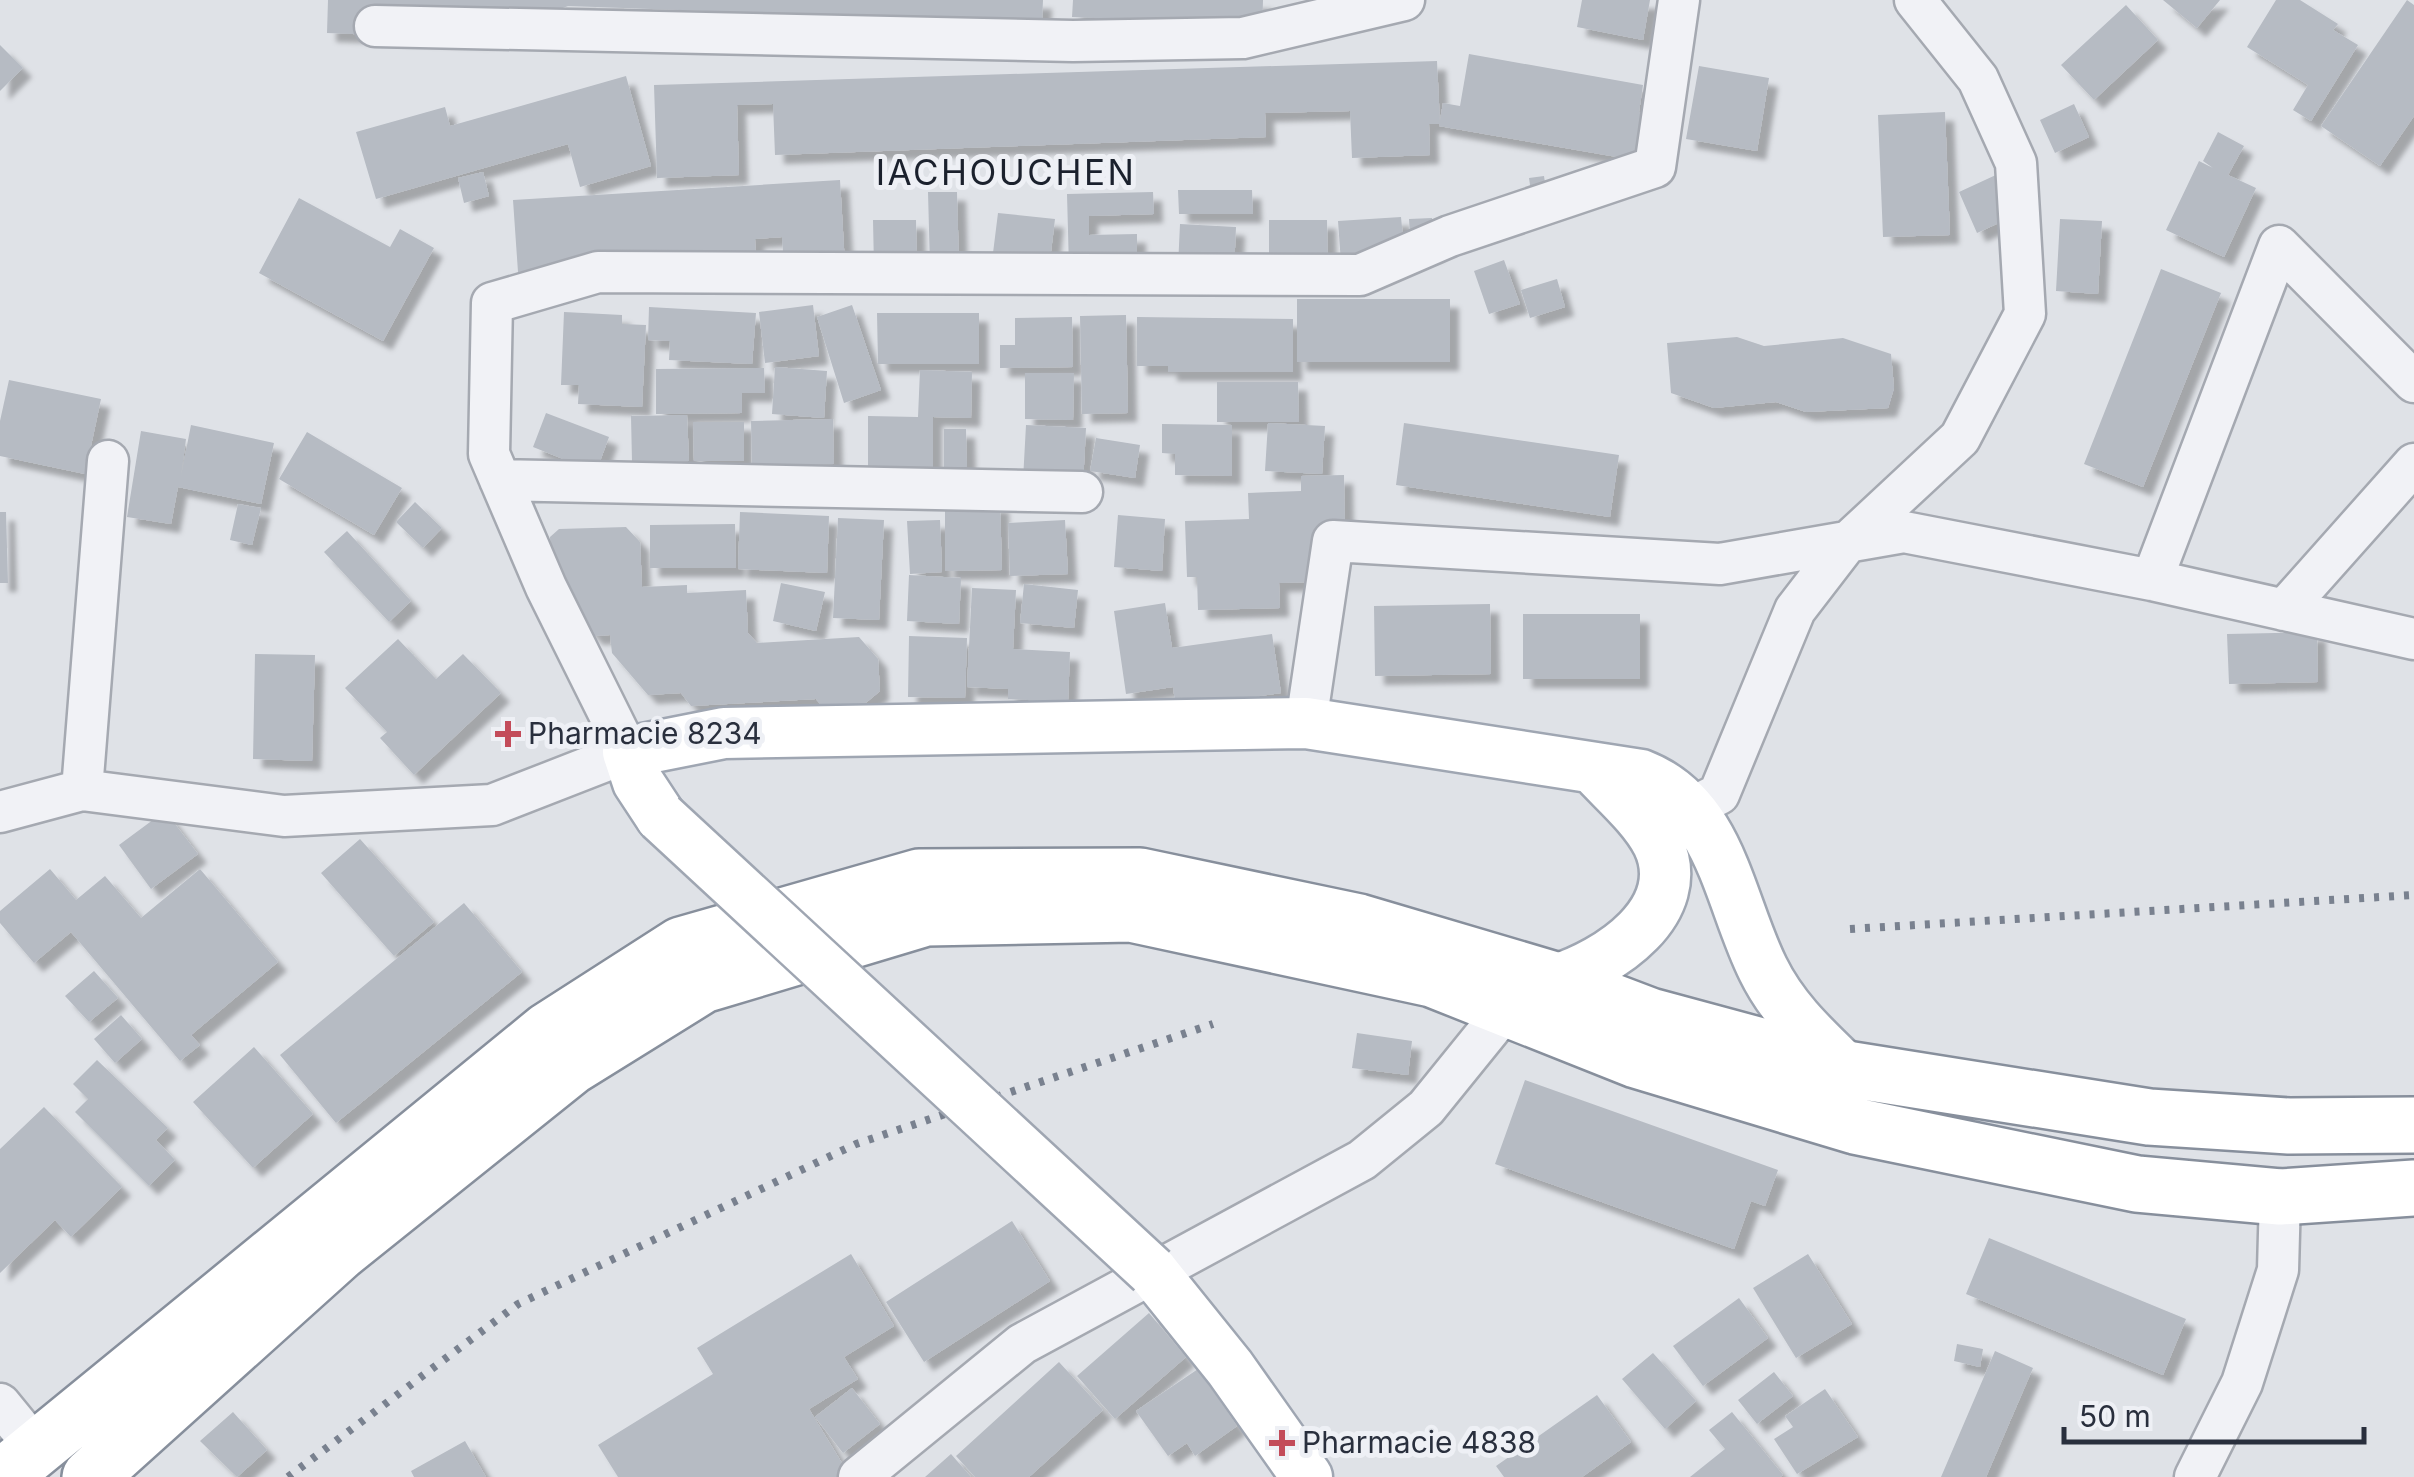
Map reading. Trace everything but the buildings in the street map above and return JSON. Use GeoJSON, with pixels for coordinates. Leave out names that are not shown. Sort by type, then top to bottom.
{"type":"FeatureCollection","features":[{"type":"Feature","properties":{"kind":"highway"},"geometry":{"type":"LineString","coordinates":[[19,1462],[547,1031],[681,945],[919,876],[1140,876],[1360,922],[1555,980],[1650,1016],[1846,1069],[2149,1117],[2289,1126],[2414,1124]]}},
{"type":"Feature","properties":{"kind":"highway"},"geometry":{"type":"LineString","coordinates":[[90,1477],[371,1227],[571,1067],[702,985],[926,918],[1131,914],[1432,980],[1636,1060],[1855,1126],[2137,1184],[2280,1197],[2414,1188]]}},
{"type":"Feature","properties":{"kind":"main road"},"geometry":{"type":"LineString","coordinates":[[1307,1477],[1230,1368],[1152,1270],[662,817],[638,782],[628,752],[724,732],[1306,723],[1593,768],[1670,820],[1727,874],[1763,969],[1796,1022],[1846,1069]]}},
{"type":"Feature","properties":{"kind":"main road"},"geometry":{"type":"LineString","coordinates":[[1555,980],[1586,970],[1614,954],[1638,932],[1656,904],[1670,820]]}},
{"type":"Feature","properties":{"kind":"street"},"geometry":{"type":"LineString","coordinates":[[376,26],[1073,41],[1224,38],[1404,0]]}},
{"type":"Feature","properties":{"kind":"street"},"geometry":{"type":"LineString","coordinates":[[0,812],[82,790],[284,816],[492,805],[628,752],[546,587],[489,454],[492,303],[598,272],[1360,275],[1450,236],[1655,167],[1678,0]]}},
{"type":"Feature","properties":{"kind":"street"},"geometry":{"type":"LineString","coordinates":[[1670,820],[1719,794],[1795,610],[1845,545],[1960,438],[2025,314],[2016,163],[1978,79],[1915,0]]}},
{"type":"Feature","properties":{"kind":"street"},"geometry":{"type":"LineString","coordinates":[[2152,580],[2279,246],[2414,382]]}},
{"type":"Feature","properties":{"kind":"street"},"geometry":{"type":"LineString","coordinates":[[82,790],[108,460]]}},
{"type":"Feature","properties":{"kind":"street"},"geometry":{"type":"LineString","coordinates":[[2284,610],[2414,464]]}},
{"type":"Feature","properties":{"kind":"street"},"geometry":{"type":"LineString","coordinates":[[500,480],[1082,492]]}},
{"type":"Feature","properties":{"kind":"street"},"geometry":{"type":"LineString","coordinates":[[1306,723],[1333,541],[1720,564],[1904,532],[2152,580],[2414,639]]}},
{"type":"Feature","properties":{"kind":"street"},"geometry":{"type":"LineString","coordinates":[[859,1477],[1022,1344],[1152,1270],[1327,1180],[1384,1144],[1426,1108],[1507,1008]]}},
{"type":"Feature","properties":{"kind":"street"},"geometry":{"type":"LineString","coordinates":[[2195,1477],[2242,1383],[2278,1270],[2280,1197]]}},
{"type":"Feature","properties":{"kind":"street"},"geometry":{"type":"LineString","coordinates":[[0,1404],[19,1462]]}},
{"type":"Feature","properties":{"kind":"railway"},"geometry":{"type":"LineString","coordinates":[[1850,929],[2414,895]]}},
{"type":"Feature","properties":{"kind":"railway"},"geometry":{"type":"LineString","coordinates":[[288,1477],[518,1304],[856,1144],[1213,1024]]}},
{"type":"Feature","properties":{"kind":"place","name":"Pharmacie 8234"},"geometry":{"type":"Point","coordinates":[508,734]}},
{"type":"Feature","properties":{"kind":"place","name":"Pharmacie 4838"},"geometry":{"type":"Point","coordinates":[1282,1443]}},
{"type":"Feature","properties":{"kind":"district","name":"IACHOUCHEN"},"geometry":{"type":"Point","coordinates":[1006,173]}}]}
